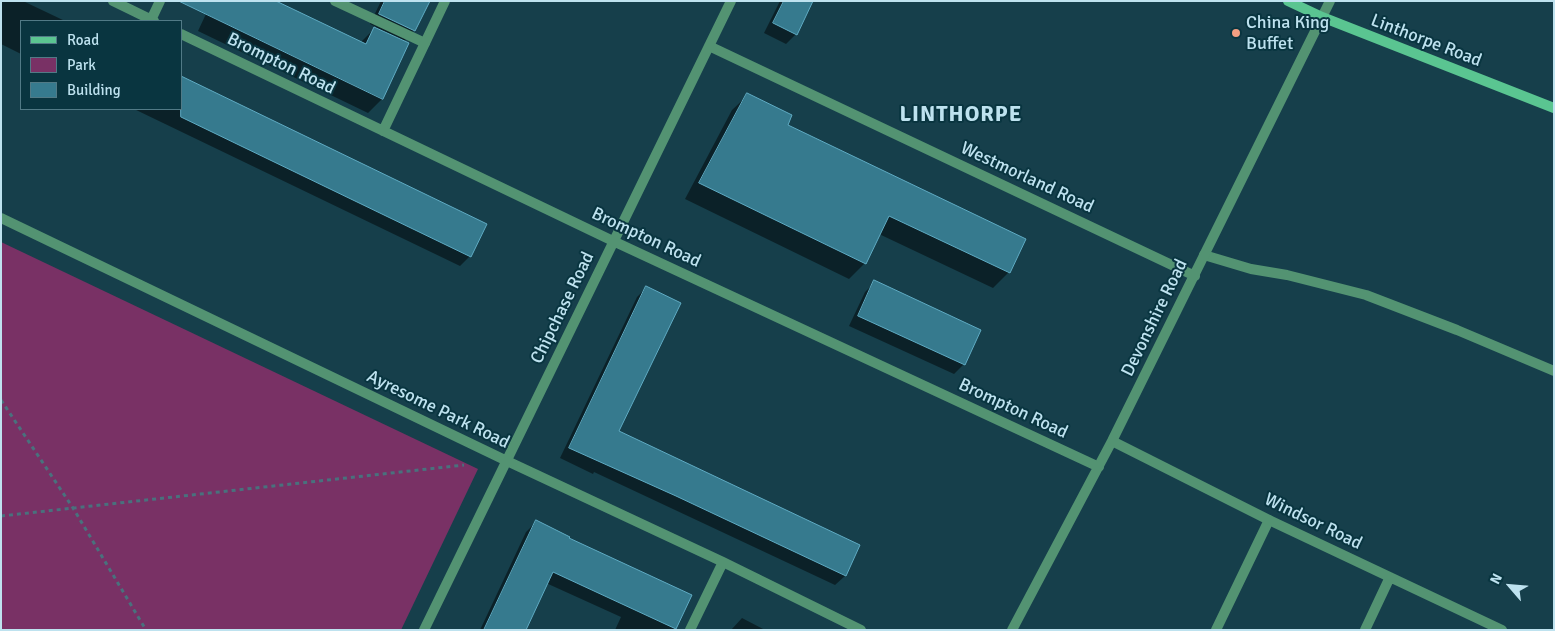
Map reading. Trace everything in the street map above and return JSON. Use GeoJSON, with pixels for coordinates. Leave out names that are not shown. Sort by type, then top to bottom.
{"type":"FeatureCollection","features":[{"type":"Feature","properties":{"kind":"street"},"geometry":{"type":"LineString","coordinates":[[113,1],[150,20]]}},
{"type":"Feature","properties":{"kind":"street"},"geometry":{"type":"LineString","coordinates":[[152,20],[160,1]]}},
{"type":"Feature","properties":{"kind":"street"},"geometry":{"type":"LineString","coordinates":[[335,1],[425,43]]}},
{"type":"Feature","properties":{"kind":"street"},"geometry":{"type":"LineString","coordinates":[[383,131],[445,1]]}},
{"type":"Feature","properties":{"kind":"street","name":"Chipchase Road"},"geometry":{"type":"LineString","coordinates":[[424,630],[731,1]]}},
{"type":"Feature","properties":{"kind":"street","name":"Linthorpe Road"},"geometry":{"type":"LineString","coordinates":[[1288,1],[1322,17],[1554,108]]}},
{"type":"Feature","properties":{"kind":"street","name":"Devonshire Road"},"geometry":{"type":"LineString","coordinates":[[1012,630],[1099,467],[1330,1]]}},
{"type":"Feature","properties":{"kind":"street","name":"Brompton Road"},"geometry":{"type":"LineString","coordinates":[[182,34],[614,241],[1099,467]]}},
{"type":"Feature","properties":{"kind":"street","name":"Westmorland Road"},"geometry":{"type":"LineString","coordinates":[[709,46],[1195,276]]}},
{"type":"Feature","properties":{"kind":"street","name":"Ayresome Park Road"},"geometry":{"type":"LineString","coordinates":[[1,218],[506,461],[723,562],[861,630]]}},
{"type":"Feature","properties":{"kind":"street"},"geometry":{"type":"LineString","coordinates":[[1204,255],[1251,269],[1287,275],[1366,295],[1554,371]]}},
{"type":"Feature","properties":{"kind":"street","name":"Windsor Road"},"geometry":{"type":"LineString","coordinates":[[1112,441],[1268,520],[1502,630]]}},
{"type":"Feature","properties":{"kind":"street"},"geometry":{"type":"LineString","coordinates":[[1216,630],[1268,520]]}},
{"type":"Feature","properties":{"kind":"street"},"geometry":{"type":"LineString","coordinates":[[690,630],[723,562]]}},
{"type":"Feature","properties":{"kind":"street"},"geometry":{"type":"LineString","coordinates":[[1365,630],[1390,577]]}},
{"type":"Feature","properties":{"kind":"path"},"geometry":{"type":"LineString","coordinates":[[1,400],[73,508],[146,630]]}},
{"type":"Feature","properties":{"kind":"path"},"geometry":{"type":"LineString","coordinates":[[1,516],[467,465]]}},
{"type":"Feature","properties":{"kind":"green space"},"geometry":{"type":"Polygon","coordinates":[[[1,242],[478,469],[401,630],[1,630],[1,242]]]}},
{"type":"Feature","properties":{"kind":"building"},"geometry":{"type":"Polygon","coordinates":[[[179,1],[276,1],[366,44],[374,27],[409,43],[383,99],[179,1]]]}},
{"type":"Feature","properties":{"kind":"building"},"geometry":{"type":"Polygon","coordinates":[[[385,1],[430,1],[415,31],[379,14],[385,1]]]}},
{"type":"Feature","properties":{"kind":"building"},"geometry":{"type":"Polygon","coordinates":[[[784,1],[813,1],[797,35],[773,23],[784,1]]]}},
{"type":"Feature","properties":{"kind":"building"},"geometry":{"type":"Polygon","coordinates":[[[182,76],[487,224],[471,257],[181,117],[182,76]]]}},
{"type":"Feature","properties":{"kind":"building"},"geometry":{"type":"Polygon","coordinates":[[[747,93],[792,115],[788,125],[1026,239],[1010,273],[889,216],[866,264],[699,183],[747,93]]]}},
{"type":"Feature","properties":{"kind":"building"},"geometry":{"type":"Polygon","coordinates":[[[874,280],[981,330],[965,365],[858,316],[874,280]]]}},
{"type":"Feature","properties":{"kind":"building"},"geometry":{"type":"Polygon","coordinates":[[[646,286],[681,303],[619,431],[860,545],[846,576],[569,448],[646,286]]]}},
{"type":"Feature","properties":{"kind":"building"},"geometry":{"type":"Polygon","coordinates":[[[536,520],[569,538],[692,595],[676,629],[553,572],[526,630],[484,630],[536,520]]]}},
{"type":"Feature","properties":{"kind":"place","name":"China King Buffet"},"geometry":{"type":"Point","coordinates":[1236,33]}},
{"type":"Feature","properties":{"kind":"district","name":"LINTHORPE"},"geometry":{"type":"Point","coordinates":[961,115]}}]}
